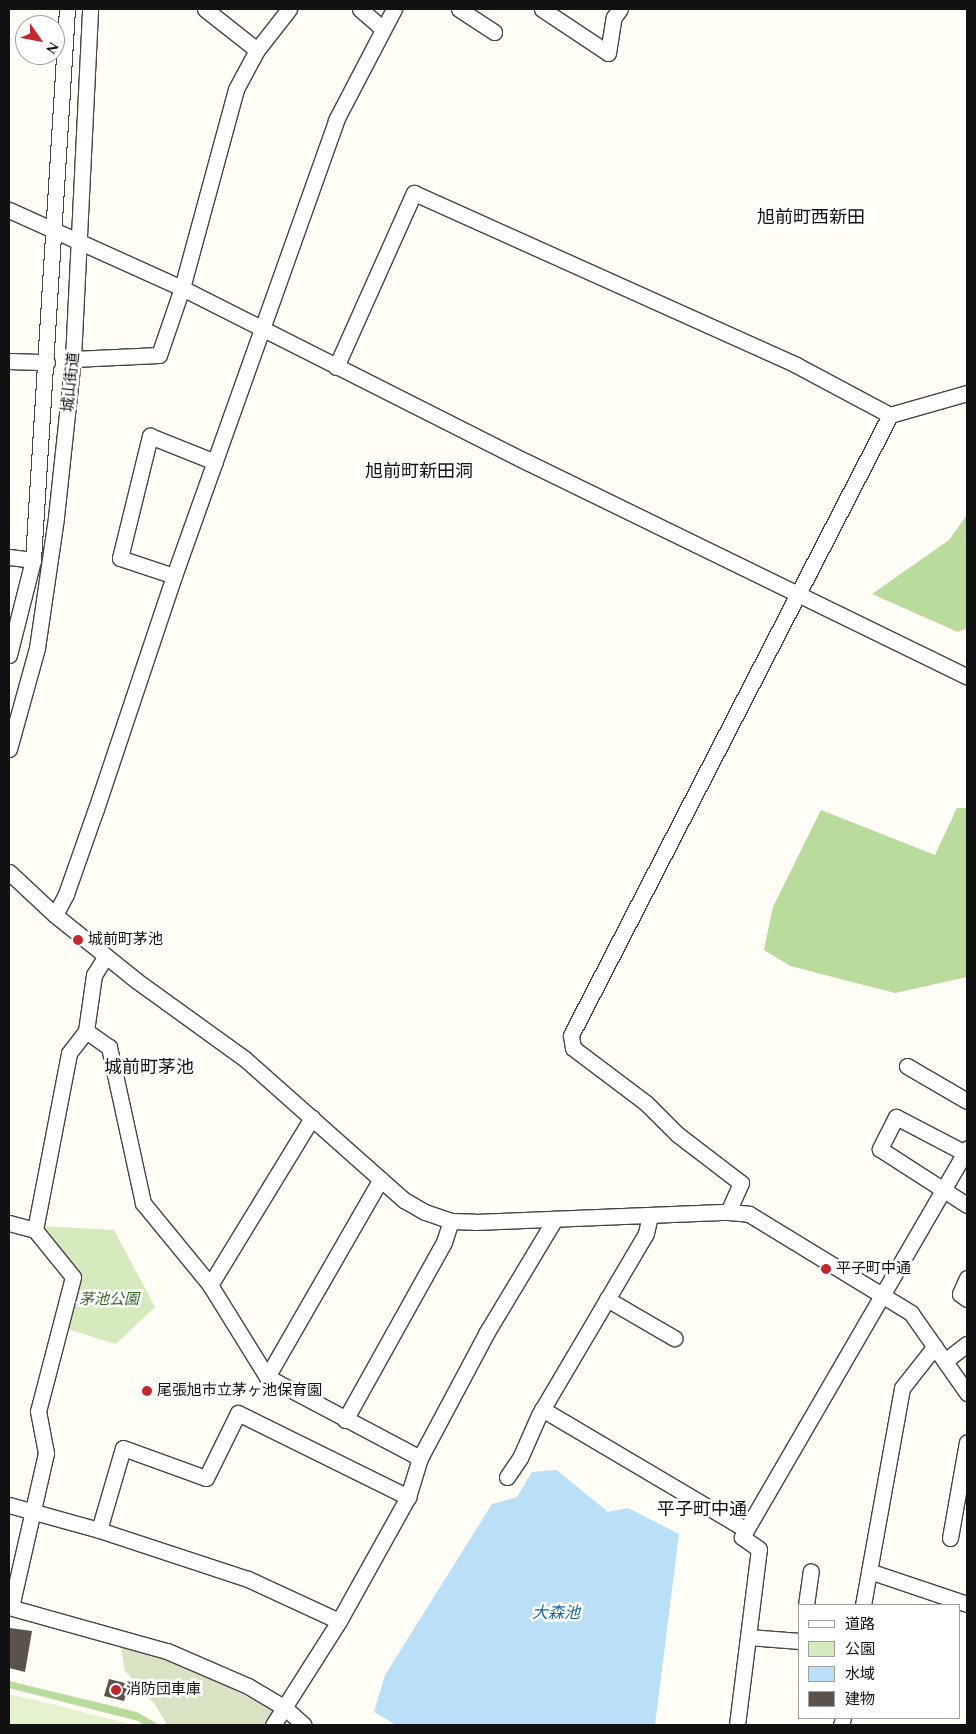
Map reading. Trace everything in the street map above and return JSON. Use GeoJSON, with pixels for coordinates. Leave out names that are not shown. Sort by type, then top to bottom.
{"type":"FeatureCollection","features":[{"type":"Feature","properties":{"kind":"street","name":"城山街道"},"geometry":{"type":"LineString","coordinates":[[9,655],[33,560],[47,362],[52,230],[67,9]]}},
{"type":"Feature","properties":{"kind":"street","name":"城山街道"},"geometry":{"type":"LineString","coordinates":[[9,749],[37,648],[56,517],[73,359],[81,243],[90,9]]}},
{"type":"Feature","properties":{"kind":"street"},"geometry":{"type":"LineString","coordinates":[[204,9],[257,50]]}},
{"type":"Feature","properties":{"kind":"street"},"geometry":{"type":"LineString","coordinates":[[73,359],[159,355],[182,288],[236,89],[257,50],[289,9]]}},
{"type":"Feature","properties":{"kind":"street"},"geometry":{"type":"LineString","coordinates":[[360,9],[382,28]]}},
{"type":"Feature","properties":{"kind":"street"},"geometry":{"type":"LineString","coordinates":[[55,915],[66,894],[96,810],[174,576],[336,120],[382,28],[394,9]]}},
{"type":"Feature","properties":{"kind":"street"},"geometry":{"type":"LineString","coordinates":[[459,9],[494,32]]}},
{"type":"Feature","properties":{"kind":"street"},"geometry":{"type":"LineString","coordinates":[[542,9],[608,54],[614,17],[620,9]]}},
{"type":"Feature","properties":{"kind":"street"},"geometry":{"type":"LineString","coordinates":[[336,367],[414,193],[796,365],[890,415],[967,393]]}},
{"type":"Feature","properties":{"kind":"street"},"geometry":{"type":"LineString","coordinates":[[9,210],[182,288],[336,367],[799,592],[967,677]]}},
{"type":"Feature","properties":{"kind":"street"},"geometry":{"type":"LineString","coordinates":[[9,361],[47,362]]}},
{"type":"Feature","properties":{"kind":"street"},"geometry":{"type":"LineString","coordinates":[[728,1212],[741,1183],[677,1134],[646,1103],[573,1048],[571,1035],[890,415]]}},
{"type":"Feature","properties":{"kind":"street"},"geometry":{"type":"LineString","coordinates":[[174,576],[120,558],[150,436],[215,462]]}},
{"type":"Feature","properties":{"kind":"street"},"geometry":{"type":"LineString","coordinates":[[9,557],[33,560]]}},
{"type":"Feature","properties":{"kind":"street"},"geometry":{"type":"LineString","coordinates":[[9,872],[55,915],[106,956],[246,1059],[404,1200],[425,1212],[451,1221],[728,1212],[749,1214],[911,1313],[967,1393]]}},
{"type":"Feature","properties":{"kind":"street"},"geometry":{"type":"LineString","coordinates":[[36,1230],[69,1053],[86,1031],[94,975],[106,956]]}},
{"type":"Feature","properties":{"kind":"street"},"geometry":{"type":"LineString","coordinates":[[86,1031],[109,1047],[143,1203],[210,1286],[267,1377],[345,1420],[420,1458]]}},
{"type":"Feature","properties":{"kind":"street"},"geometry":{"type":"LineString","coordinates":[[907,1066],[967,1101]]}},
{"type":"Feature","properties":{"kind":"street"},"geometry":{"type":"LineString","coordinates":[[737,1725],[759,1549],[742,1537],[745,1528],[883,1295],[943,1190],[966,1151],[896,1117],[880,1149],[943,1190],[967,1205]]}},
{"type":"Feature","properties":{"kind":"street"},"geometry":{"type":"LineString","coordinates":[[210,1286],[312,1118]]}},
{"type":"Feature","properties":{"kind":"street"},"geometry":{"type":"LineString","coordinates":[[267,1377],[381,1179]]}},
{"type":"Feature","properties":{"kind":"street"},"geometry":{"type":"LineString","coordinates":[[507,1478],[542,1409],[646,1233],[650,1215]]}},
{"type":"Feature","properties":{"kind":"street"},"geometry":{"type":"LineString","coordinates":[[272,1725],[285,1708],[339,1622],[408,1497],[420,1458],[487,1332],[555,1219]]}},
{"type":"Feature","properties":{"kind":"street"},"geometry":{"type":"LineString","coordinates":[[345,1420],[444,1242],[451,1221]]}},
{"type":"Feature","properties":{"kind":"street"},"geometry":{"type":"LineString","coordinates":[[9,1223],[36,1230],[72,1277],[38,1411],[46,1453],[35,1511],[10,1607],[167,1651],[248,1686],[285,1708],[304,1725]]}},
{"type":"Feature","properties":{"kind":"street"},"geometry":{"type":"LineString","coordinates":[[967,1278],[960,1294],[967,1300]]}},
{"type":"Feature","properties":{"kind":"street"},"geometry":{"type":"LineString","coordinates":[[607,1299],[674,1338]]}},
{"type":"Feature","properties":{"kind":"street"},"geometry":{"type":"LineString","coordinates":[[945,1361],[967,1344]]}},
{"type":"Feature","properties":{"kind":"street"},"geometry":{"type":"LineString","coordinates":[[863,1604],[902,1388],[935,1346]]}},
{"type":"Feature","properties":{"kind":"street"},"geometry":{"type":"LineString","coordinates":[[542,1409],[745,1528]]}},
{"type":"Feature","properties":{"kind":"street"},"geometry":{"type":"LineString","coordinates":[[99,1530],[123,1448],[206,1478],[238,1413],[408,1497]]}},
{"type":"Feature","properties":{"kind":"street"},"geometry":{"type":"LineString","coordinates":[[950,1538],[967,1442]]}},
{"type":"Feature","properties":{"kind":"street"},"geometry":{"type":"LineString","coordinates":[[9,1505],[99,1530],[248,1579],[339,1622]]}},
{"type":"Feature","properties":{"kind":"street"},"geometry":{"type":"LineString","coordinates":[[806,1604],[811,1571]]}},
{"type":"Feature","properties":{"kind":"street"},"geometry":{"type":"LineString","coordinates":[[869,1571],[967,1604]]}},
{"type":"Feature","properties":{"kind":"street"},"geometry":{"type":"LineString","coordinates":[[748,1637],[798,1641]]}},
{"type":"Feature","properties":{"kind":"green space"},"geometry":{"type":"Polygon","coordinates":[[[967,515],[967,628],[958,632],[872,594],[949,540],[967,515]]]}},
{"type":"Feature","properties":{"kind":"green space"},"geometry":{"type":"Polygon","coordinates":[[[957,808],[967,808],[967,977],[895,993],[790,966],[764,950],[773,907],[821,810],[935,855],[957,808]]]}},
{"type":"Feature","properties":{"kind":"green space","name":"茅池公園"},"geometry":{"type":"Polygon","coordinates":[[[41,1226],[114,1230],[155,1307],[116,1344],[64,1328],[77,1273],[41,1226]]]}},
{"type":"Feature","properties":{"kind":"green space"},"geometry":{"type":"Polygon","coordinates":[[[121,1647],[186,1665],[273,1710],[263,1725],[167,1725],[156,1706],[125,1671],[121,1647]]]}},
{"type":"Feature","properties":{"kind":"green space"},"geometry":{"type":"Polygon","coordinates":[[[9,1681],[137,1712],[159,1725],[144,1725],[138,1721],[9,1688],[9,1681]]]}},
{"type":"Feature","properties":{"kind":"green space"},"geometry":{"type":"Polygon","coordinates":[[[9,1694],[40,1701],[133,1725],[9,1725],[9,1694]]]}},
{"type":"Feature","properties":{"kind":"water","name":"大森池"},"geometry":{"type":"Polygon","coordinates":[[[557,1470],[608,1512],[628,1508],[679,1534],[655,1725],[396,1725],[374,1712],[385,1675],[492,1504],[517,1497],[532,1472],[557,1470]]]}},
{"type":"Feature","properties":{"kind":"building"},"geometry":{"type":"Polygon","coordinates":[[[10,1628],[32,1631],[25,1672],[9,1668],[10,1628]]]}},
{"type":"Feature","properties":{"kind":"building","name":"消防団車庫"},"geometry":{"type":"Polygon","coordinates":[[[109,1679],[129,1684],[124,1701],[104,1696],[109,1679]]]}},
{"type":"Feature","properties":{"kind":"place","name":"城前町茅池"},"geometry":{"type":"Point","coordinates":[78,940]}},
{"type":"Feature","properties":{"kind":"place","name":"平子町中通"},"geometry":{"type":"Point","coordinates":[826,1269]}},
{"type":"Feature","properties":{"kind":"place","name":"尾張旭市立茅ヶ池保育園"},"geometry":{"type":"Point","coordinates":[147,1391]}},
{"type":"Feature","properties":{"kind":"place","name":"消防団車庫"},"geometry":{"type":"Point","coordinates":[116,1690]}},
{"type":"Feature","properties":{"kind":"district","name":"旭前町西新田"},"geometry":{"type":"Point","coordinates":[811,218]}},
{"type":"Feature","properties":{"kind":"district","name":"旭前町新田洞"},"geometry":{"type":"Point","coordinates":[419,472]}},
{"type":"Feature","properties":{"kind":"district","name":"城前町茅池"},"geometry":{"type":"Point","coordinates":[149,1068]}},
{"type":"Feature","properties":{"kind":"district","name":"平子町中通"},"geometry":{"type":"Point","coordinates":[702,1510]}}]}
